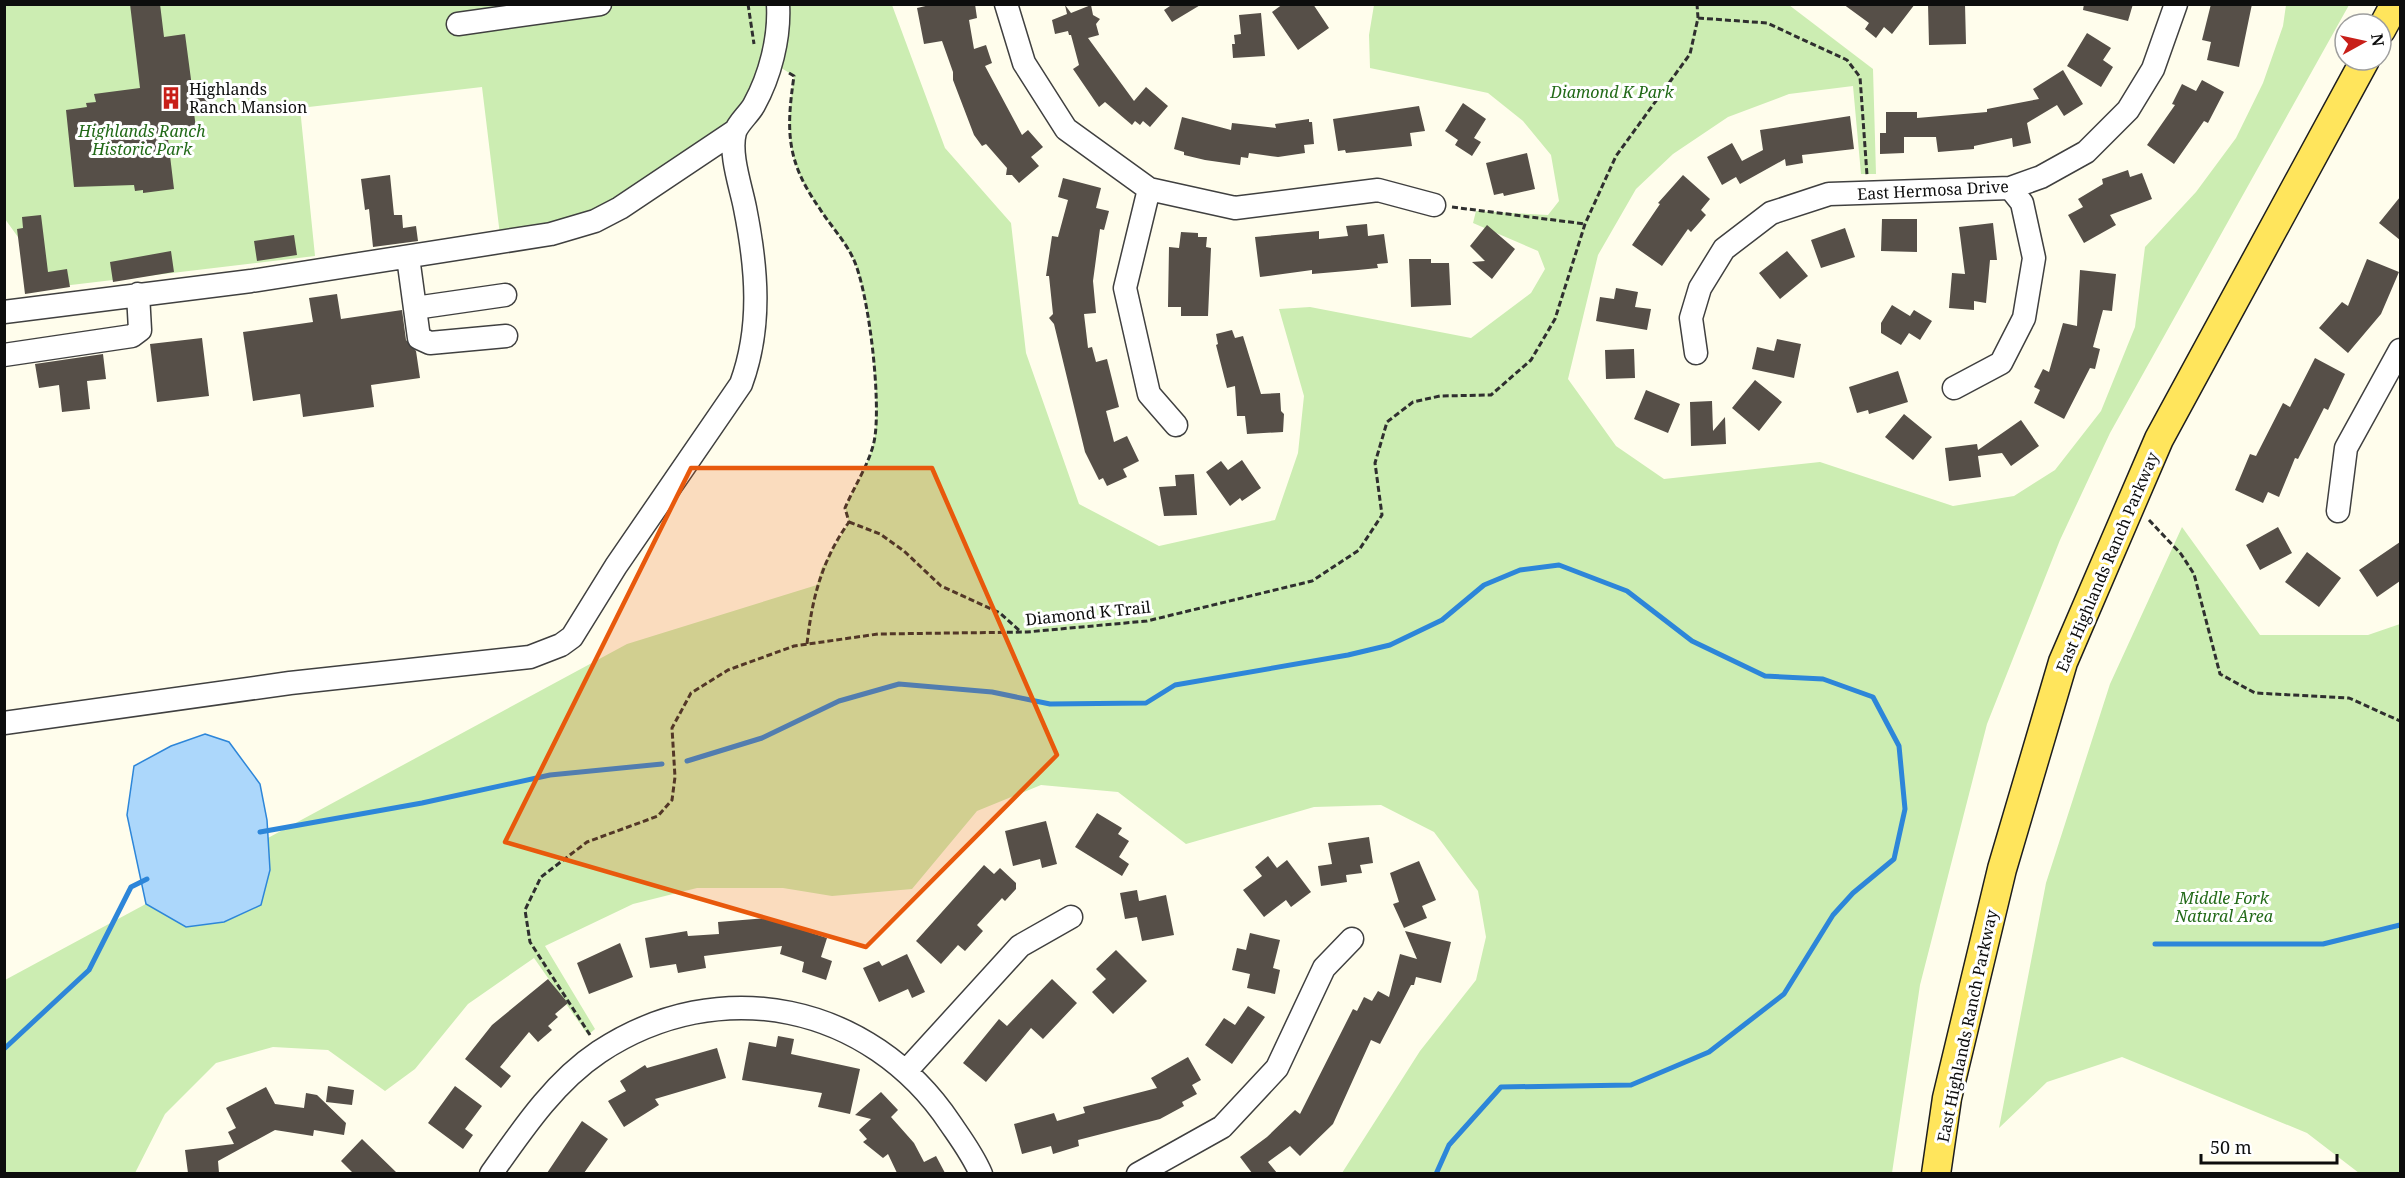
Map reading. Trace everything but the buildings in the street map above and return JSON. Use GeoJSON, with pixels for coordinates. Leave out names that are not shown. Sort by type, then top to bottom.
{"type":"FeatureCollection","features":[{"type":"Feature","properties":{"kind":"main road","name":"East Highlands Ranch Parkway"},"geometry":{"type":"LineString","coordinates":[[1936,1173],[1947,1098],[2005,858],[2062,662],[2159,439],[2358,72]]}},
{"type":"Feature","properties":{"kind":"street"},"geometry":{"type":"LineString","coordinates":[[458,24],[600,4]]}},
{"type":"Feature","properties":{"kind":"street"},"geometry":{"type":"LineString","coordinates":[[4,312],[408,257],[551,234],[595,220],[651,189],[735,131],[760,94],[770,64],[777,28],[778,4]]}},
{"type":"Feature","properties":{"kind":"street"},"geometry":{"type":"LineString","coordinates":[[1006,4],[1024,63],[1066,129],[1149,189],[1235,208],[1378,190],[1434,205]]}},
{"type":"Feature","properties":{"kind":"street","name":"East Hermosa Drive"},"geometry":{"type":"LineString","coordinates":[[1696,353],[1691,318],[1700,288],[1724,249],[1771,213],[1829,194],[2010,188],[2041,177],[2086,152],[2128,110],[2154,69],[2176,4]]}},
{"type":"Feature","properties":{"kind":"street"},"geometry":{"type":"LineString","coordinates":[[4,723],[290,683],[530,657],[561,645],[572,637],[616,566],[741,384],[751,356],[755,330],[754,269],[735,155],[735,131]]}},
{"type":"Feature","properties":{"kind":"street"},"geometry":{"type":"LineString","coordinates":[[1954,388],[2001,363],[2024,318],[2034,258],[2022,203],[2010,188]]}},
{"type":"Feature","properties":{"kind":"street"},"geometry":{"type":"LineString","coordinates":[[1149,189],[1125,288],[1149,394],[1176,425]]}},
{"type":"Feature","properties":{"kind":"street"},"geometry":{"type":"LineString","coordinates":[[408,257],[420,338],[430,343],[506,336]]}},
{"type":"Feature","properties":{"kind":"street"},"geometry":{"type":"LineString","coordinates":[[4,355],[132,336],[140,330],[138,294]]}},
{"type":"Feature","properties":{"kind":"street"},"geometry":{"type":"LineString","coordinates":[[415,308],[504,295]]}},
{"type":"Feature","properties":{"kind":"street"},"geometry":{"type":"LineString","coordinates":[[2338,511],[2346,448],[2400,350]]}},
{"type":"Feature","properties":{"kind":"street"},"geometry":{"type":"LineString","coordinates":[[907,1070],[1020,946],[1071,917]]}},
{"type":"Feature","properties":{"kind":"street"},"geometry":{"type":"LineString","coordinates":[[1138,1173],[1222,1127],[1277,1068],[1324,968],[1352,939]]}},
{"type":"Feature","properties":{"kind":"street"},"geometry":{"type":"LineString","coordinates":[[491,1173],[543,1104],[581,1065],[600,1051],[671,1018],[696,1011],[748,1008],[819,1019],[857,1036],[907,1070],[932,1096],[981,1173]]}},
{"type":"Feature","properties":{"kind":"path"},"geometry":{"type":"LineString","coordinates":[[748,4],[756,56],[794,76],[788,115],[790,148],[810,196],[852,256],[862,280],[877,400],[874,443],[845,508],[849,522],[822,569],[811,609],[807,644]]}},
{"type":"Feature","properties":{"kind":"path","name":"Diamond K Trail"},"geometry":{"type":"LineString","coordinates":[[600,1051],[530,942],[525,910],[541,877],[587,842],[658,816],[672,800],[675,748],[672,728],[691,693],[728,670],[794,646],[878,634],[1020,632],[1148,621],[1312,581],[1359,550],[1382,515],[1375,463],[1387,422],[1413,402],[1440,396],[1491,395],[1531,360],[1555,319],[1585,224],[1616,156],[1690,54],[1698,18],[1697,4]]}},
{"type":"Feature","properties":{"kind":"path"},"geometry":{"type":"LineString","coordinates":[[1698,18],[1767,23],[1847,60],[1860,77],[1869,193]]}},
{"type":"Feature","properties":{"kind":"path"},"geometry":{"type":"LineString","coordinates":[[1434,205],[1585,224]]}},
{"type":"Feature","properties":{"kind":"path"},"geometry":{"type":"LineString","coordinates":[[2132,501],[2181,554],[2194,574],[2220,674],[2255,693],[2349,698],[2400,721]]}},
{"type":"Feature","properties":{"kind":"path"},"geometry":{"type":"LineString","coordinates":[[849,522],[880,534],[904,551],[940,585],[1000,613],[1020,632]]}},
{"type":"Feature","properties":{"kind":"highlighted area"},"geometry":{"type":"Polygon","coordinates":[[[691,468],[932,468],[1057,755],[866,947],[505,842],[691,468]]]}},
{"type":"Feature","properties":{"kind":"green space"},"geometry":{"type":"Polygon","coordinates":[[[5,5],[892,5],[945,148],[1011,223],[1026,353],[1079,504],[1159,546],[1275,520],[1298,453],[1304,396],[1279,309],[1310,307],[1471,338],[1531,293],[1545,269],[1538,251],[1473,223],[1476,211],[1548,215],[1559,201],[1551,155],[1523,121],[1488,93],[1370,68],[1369,35],[1374,5],[1789,5],[1873,69],[1876,174],[1861,174],[1853,86],[1789,94],[1728,117],[1673,154],[1636,189],[1598,255],[1568,379],[1616,446],[1664,479],[1820,462],[1953,506],[2014,496],[2055,470],[2101,411],[2135,327],[2145,247],[2196,192],[2236,138],[2263,83],[2283,26],[2286,5],[2349,5],[2345,12],[2333,12],[2333,34],[2110,433],[2060,540],[1987,724],[1920,985],[1892,1173],[1342,1173],[1420,1051],[1476,980],[1486,937],[1478,891],[1434,832],[1381,805],[1314,807],[1186,844],[1118,792],[1041,785],[977,811],[912,889],[832,896],[783,888],[697,888],[633,904],[545,946],[595,1029],[588,1035],[534,958],[468,1004],[415,1069],[385,1091],[328,1050],[273,1047],[216,1063],[165,1114],[135,1173],[5,1174],[5,980],[627,644],[817,585],[821,569],[849,522],[845,508],[872,450],[876,425],[876,402],[869,321],[859,274],[850,252],[800,176],[791,145],[790,130],[794,76],[772,62],[749,114],[604,213],[500,235],[482,87],[300,108],[315,256],[54,287],[5,219],[5,5]]]}},
{"type":"Feature","properties":{"kind":"green space","name":"Middle Fork Natural Area"},"geometry":{"type":"Polygon","coordinates":[[[2182,527],[2260,635],[2368,635],[2400,624],[2400,1173],[2359,1173],[2307,1133],[2122,1057],[2047,1082],[1999,1128],[2046,883],[2110,684],[2182,527]]]}},
{"type":"Feature","properties":{"kind":"water"},"geometry":{"type":"Polygon","coordinates":[[[205,734],[229,742],[260,784],[267,820],[270,870],[261,905],[224,922],[186,927],[146,904],[127,815],[134,766],[171,746],[205,734]]]}},
{"type":"Feature","properties":{"kind":"waterway"},"geometry":{"type":"LineString","coordinates":[[687,761],[762,738],[839,701],[899,684],[992,692],[1050,704],[1146,703],[1175,685],[1348,655],[1390,645],[1442,620],[1484,585],[1520,570],[1559,565],[1627,591],[1692,641],[1765,676],[1823,679],[1873,697],[1899,746],[1905,809],[1894,859],[1853,893],[1833,915],[1784,994],[1709,1052],[1631,1085],[1501,1087],[1449,1145],[1436,1174]]}},
{"type":"Feature","properties":{"kind":"waterway"},"geometry":{"type":"LineString","coordinates":[[260,832],[422,803],[550,775],[662,764]]}},
{"type":"Feature","properties":{"kind":"waterway"},"geometry":{"type":"LineString","coordinates":[[4,1049],[89,970],[131,887],[147,879]]}},
{"type":"Feature","properties":{"kind":"waterway"},"geometry":{"type":"LineString","coordinates":[[2155,944],[2323,944],[2400,925]]}},
{"type":"Feature","properties":{"kind":"place","name":"Highlands Ranch Mansion"},"geometry":{"type":"Point","coordinates":[171,98]}},
{"type":"Feature","properties":{"kind":"park label","name":"Diamond K Park"},"geometry":{"type":"Point","coordinates":[1612,92]}},
{"type":"Feature","properties":{"kind":"park label","name":"Highlands Ranch Historic Park"},"geometry":{"type":"Point","coordinates":[142,140]}}]}
